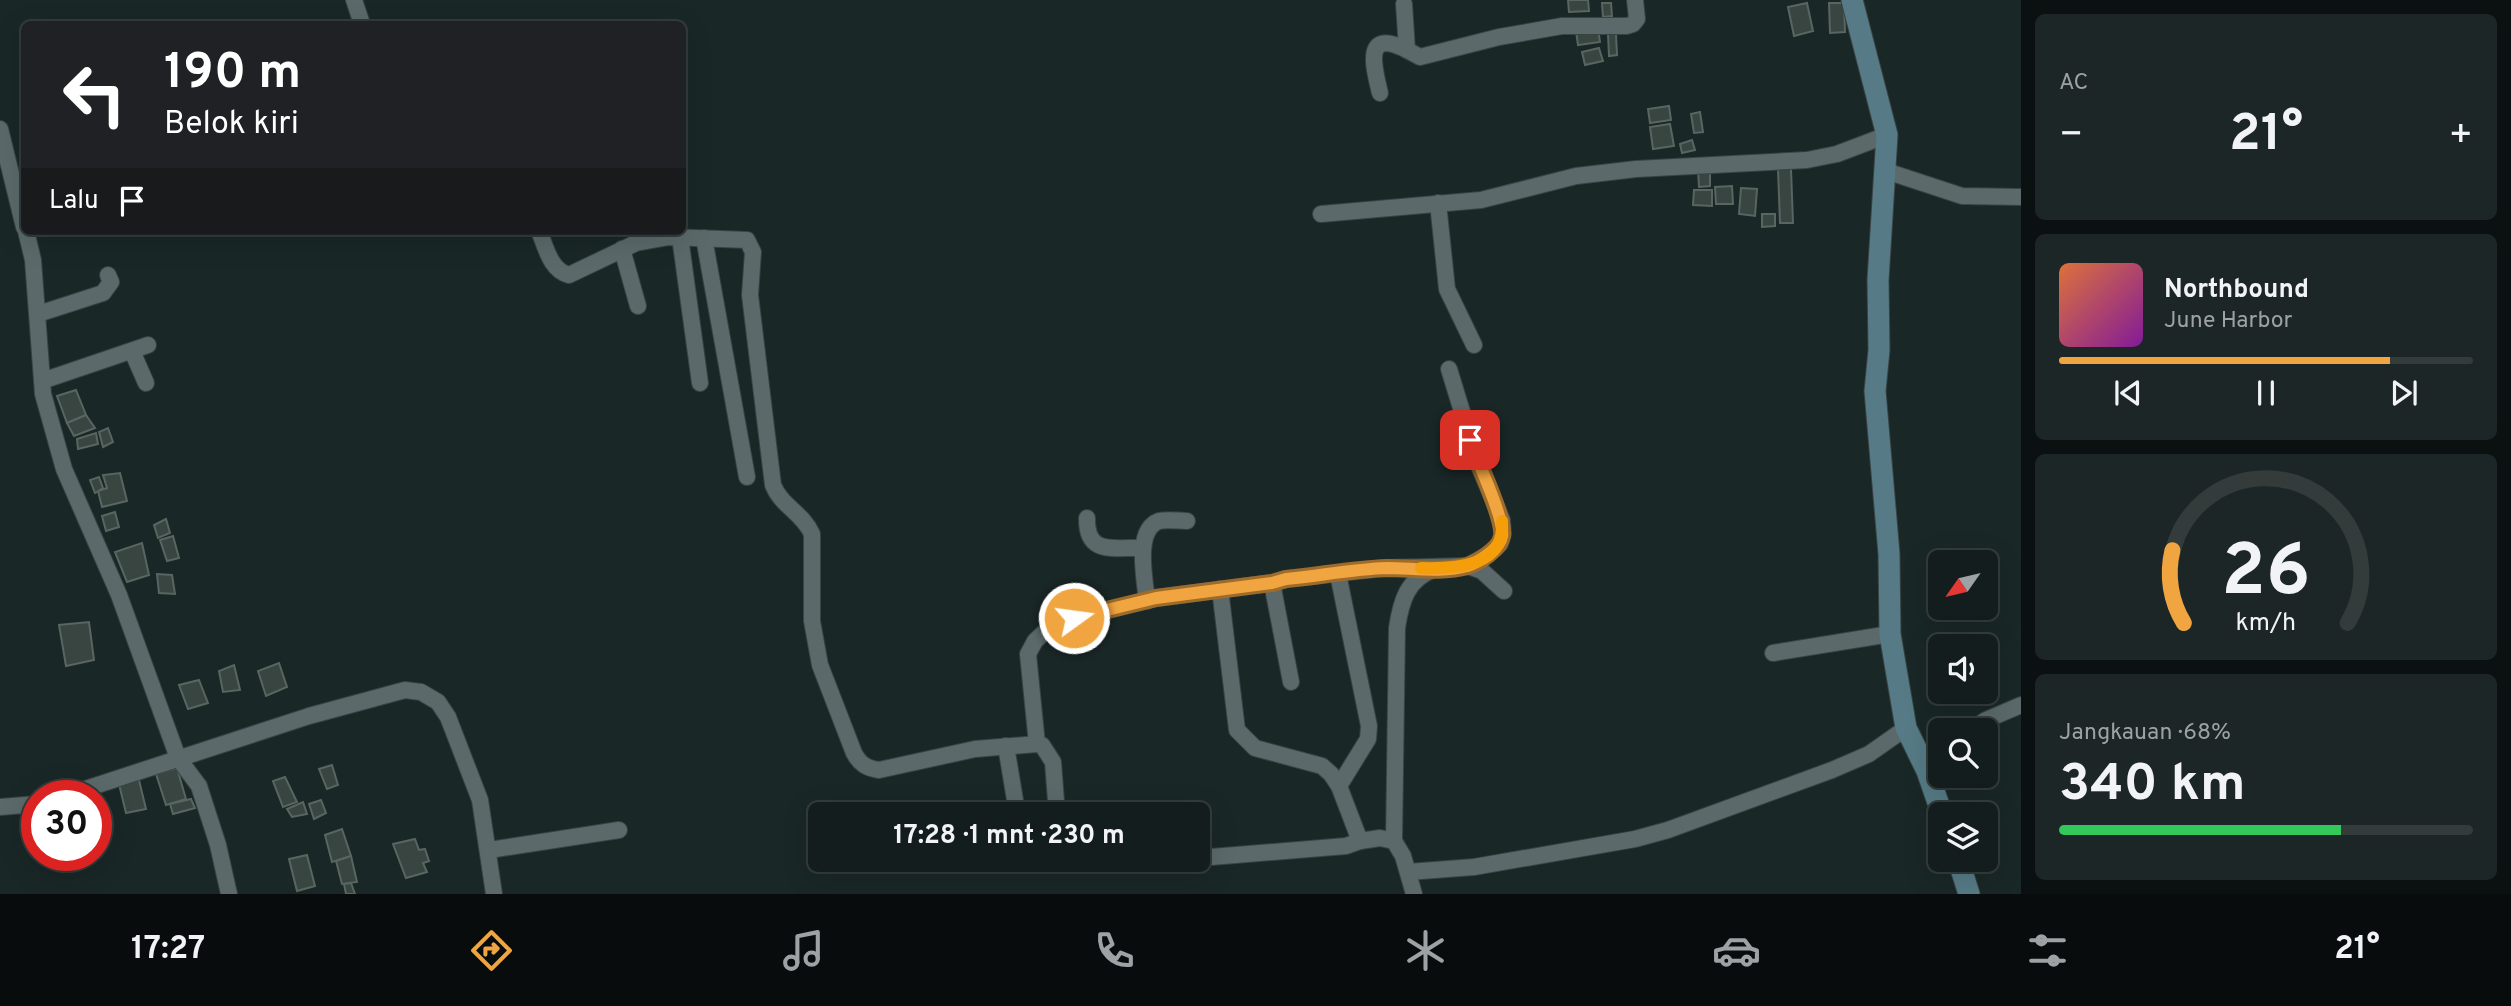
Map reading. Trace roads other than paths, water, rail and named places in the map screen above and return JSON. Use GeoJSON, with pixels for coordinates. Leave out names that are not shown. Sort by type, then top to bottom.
{"type":"FeatureCollection","features":[{"type":"Feature","properties":{"kind":"street"},"geometry":{"type":"LineString","coordinates":[[354,0],[361,21]]}},
{"type":"Feature","properties":{"kind":"street"},"geometry":{"type":"LineString","coordinates":[[1380,93],[1373,63],[1374,50],[1378,46],[1387,44],[1420,57],[1499,37],[1562,26],[1627,26],[1637,19],[1634,0]]}},
{"type":"Feature","properties":{"kind":"street"},"geometry":{"type":"LineString","coordinates":[[1852,0],[1887,135],[1878,280],[1879,351],[1875,391],[1889,554],[1890,634],[1906,728],[1928,756]]}},
{"type":"Feature","properties":{"kind":"street"},"geometry":{"type":"LineString","coordinates":[[1404,4],[1407,50]]}},
{"type":"Feature","properties":{"kind":"street"},"geometry":{"type":"LineString","coordinates":[[0,129],[21,213]]}},
{"type":"Feature","properties":{"kind":"street"},"geometry":{"type":"LineString","coordinates":[[1321,214],[1481,200],[1576,176],[1636,169],[1807,160],[1837,153],[1887,135]]}},
{"type":"Feature","properties":{"kind":"street"},"geometry":{"type":"LineString","coordinates":[[1886,171],[1962,196],[2021,197]]}},
{"type":"Feature","properties":{"kind":"street"},"geometry":{"type":"LineString","coordinates":[[1437,203],[1447,289],[1474,345]]}},
{"type":"Feature","properties":{"kind":"street"},"geometry":{"type":"LineString","coordinates":[[27,235],[33,260],[44,394],[64,469],[119,595],[178,758],[199,786],[229,894]]}},
{"type":"Feature","properties":{"kind":"street"},"geometry":{"type":"LineString","coordinates":[[541,235],[554,265],[569,275],[622,249],[669,237],[747,240],[751,245],[750,295],[773,485],[778,498],[807,524],[812,534],[812,621],[820,665],[859,762],[867,768],[879,770],[975,749],[1042,745],[1053,762],[1056,802]]}},
{"type":"Feature","properties":{"kind":"street"},"geometry":{"type":"LineString","coordinates":[[680,237],[700,383]]}},
{"type":"Feature","properties":{"kind":"street"},"geometry":{"type":"LineString","coordinates":[[704,238],[747,477]]}},
{"type":"Feature","properties":{"kind":"street"},"geometry":{"type":"LineString","coordinates":[[622,249],[638,306]]}},
{"type":"Feature","properties":{"kind":"street"},"geometry":{"type":"LineString","coordinates":[[38,314],[103,293],[111,282],[108,275]]}},
{"type":"Feature","properties":{"kind":"street"},"geometry":{"type":"LineString","coordinates":[[42,381],[148,345]]}},
{"type":"Feature","properties":{"kind":"street"},"geometry":{"type":"LineString","coordinates":[[132,351],[146,383]]}},
{"type":"Feature","properties":{"kind":"street"},"geometry":{"type":"LineString","coordinates":[[1037,744],[1028,654],[1035,641],[1053,624],[1147,601],[1286,579],[1384,568],[1437,569],[1468,566],[1500,544],[1503,534],[1502,520],[1478,464],[1449,369]]}},
{"type":"Feature","properties":{"kind":"street"},"geometry":{"type":"LineString","coordinates":[[1087,518],[1087,531],[1091,541],[1099,546],[1143,548]]}},
{"type":"Feature","properties":{"kind":"street"},"geometry":{"type":"LineString","coordinates":[[1147,601],[1143,540],[1152,524],[1161,520],[1187,521]]}},
{"type":"Feature","properties":{"kind":"street"},"geometry":{"type":"LineString","coordinates":[[1468,566],[1482,571],[1504,591]]}},
{"type":"Feature","properties":{"kind":"street"},"geometry":{"type":"LineString","coordinates":[[1414,894],[1403,856],[1394,841],[1396,638],[1401,601],[1410,586],[1424,573],[1437,569]]}},
{"type":"Feature","properties":{"kind":"street"},"geometry":{"type":"LineString","coordinates":[[1338,574],[1368,726],[1368,740],[1339,786]]}},
{"type":"Feature","properties":{"kind":"street"},"geometry":{"type":"LineString","coordinates":[[1272,583],[1291,682]]}},
{"type":"Feature","properties":{"kind":"street"},"geometry":{"type":"LineString","coordinates":[[1220,589],[1237,730],[1255,748],[1322,766],[1339,786],[1360,841]]}},
{"type":"Feature","properties":{"kind":"street"},"geometry":{"type":"LineString","coordinates":[[1773,653],[1890,634]]}},
{"type":"Feature","properties":{"kind":"street"},"geometry":{"type":"LineString","coordinates":[[112,780],[309,716],[405,690],[421,692],[438,702],[448,717],[480,800],[494,894]]}},
{"type":"Feature","properties":{"kind":"street"},"geometry":{"type":"LineString","coordinates":[[1991,718],[2021,705]]}},
{"type":"Feature","properties":{"kind":"street"},"geometry":{"type":"LineString","coordinates":[[1408,872],[1474,867],[1635,839],[1668,830],[1832,770],[1869,754],[1906,728]]}},
{"type":"Feature","properties":{"kind":"street"},"geometry":{"type":"LineString","coordinates":[[1006,747],[1015,802]]}},
{"type":"Feature","properties":{"kind":"street"},"geometry":{"type":"LineString","coordinates":[[0,807],[21,805]]}},
{"type":"Feature","properties":{"kind":"street"},"geometry":{"type":"LineString","coordinates":[[489,850],[619,831]]}},
{"type":"Feature","properties":{"kind":"street"},"geometry":{"type":"LineString","coordinates":[[1210,857],[1346,846],[1380,838],[1394,841]]}},
{"type":"Feature","properties":{"kind":"street"},"geometry":{"type":"LineString","coordinates":[[1962,872],[1969,894]]}}]}
